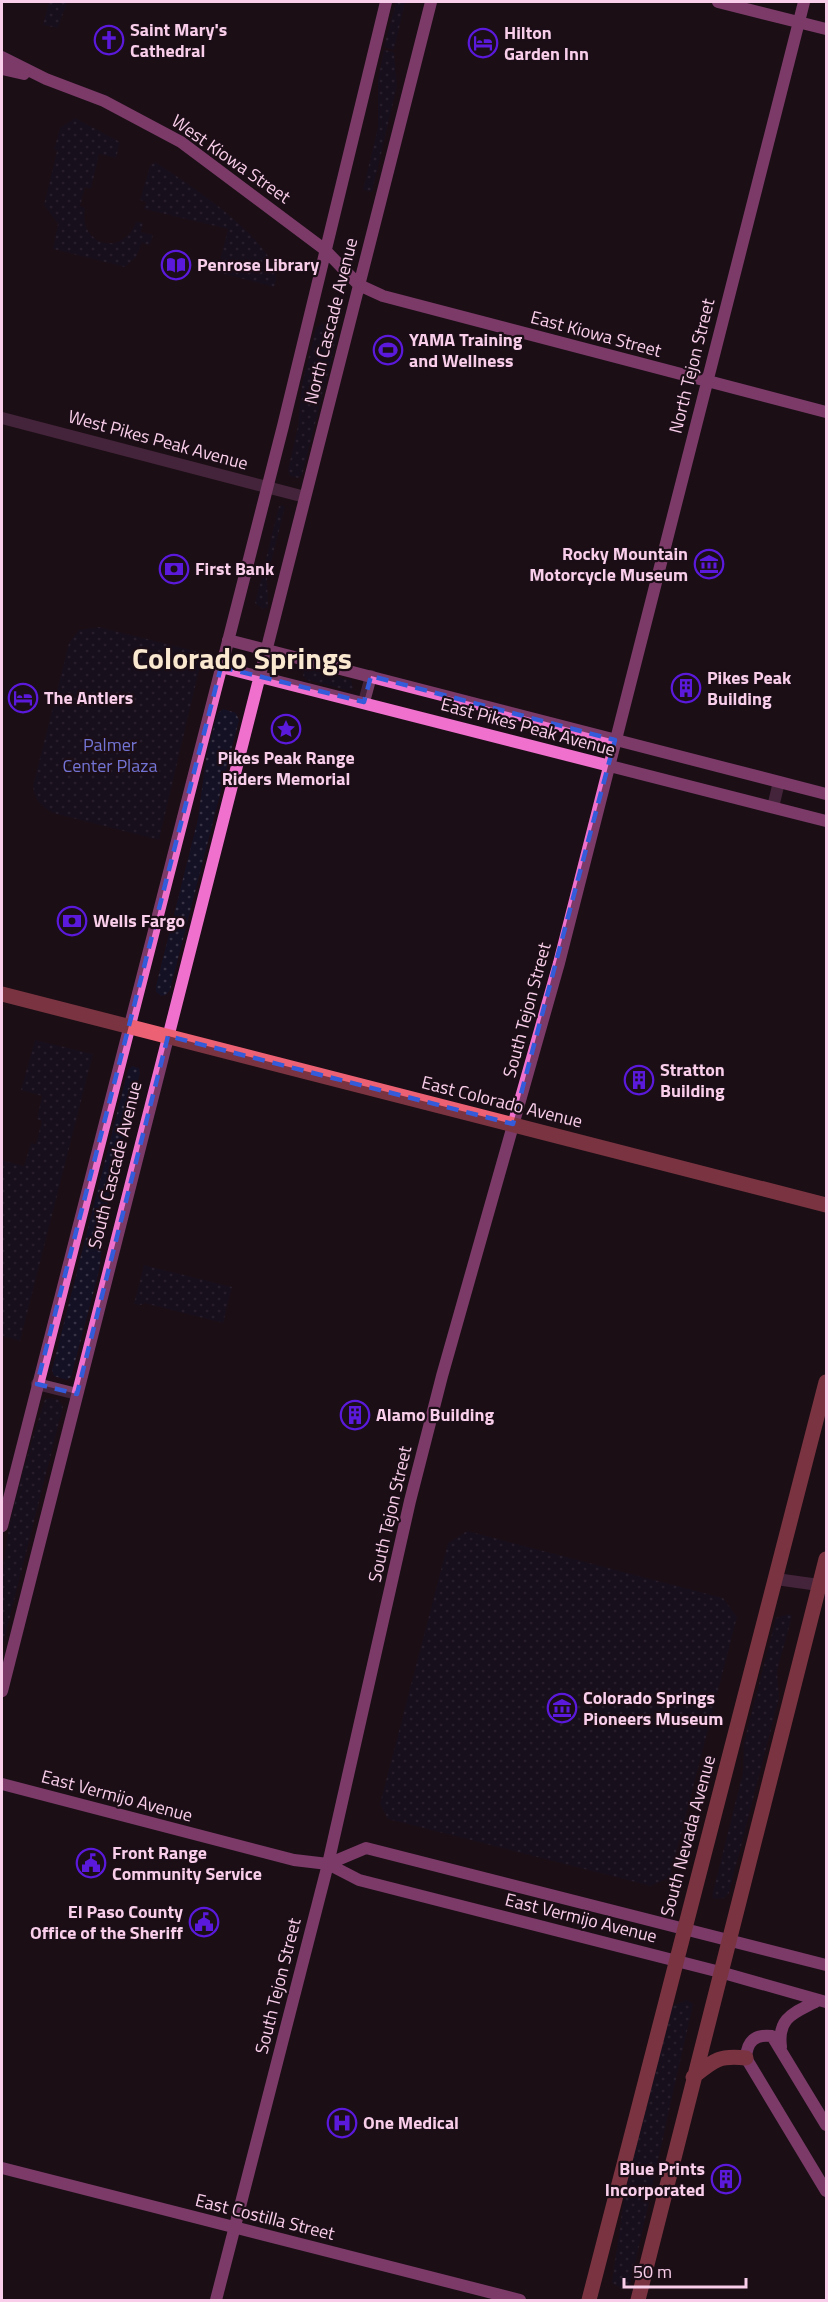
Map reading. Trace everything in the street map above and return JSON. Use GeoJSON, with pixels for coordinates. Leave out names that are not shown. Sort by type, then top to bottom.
{"type":"FeatureCollection","features":[{"type":"Feature","properties":{"kind":"main road","name":"East Colorado Avenue"},"geometry":{"type":"LineString","coordinates":[[2,994],[826,1205]]}},
{"type":"Feature","properties":{"kind":"main road","name":"South Nevada Avenue"},"geometry":{"type":"LineString","coordinates":[[589,2301],[826,1382]]}},
{"type":"Feature","properties":{"kind":"main road"},"geometry":{"type":"LineString","coordinates":[[638,2301],[728,1940],[823,1585],[826,1559]]}},
{"type":"Feature","properties":{"kind":"main road"},"geometry":{"type":"LineString","coordinates":[[693,2077],[714,2060],[731,2056],[746,2058]]}},
{"type":"Feature","properties":{"kind":"street","name":"North Cascade Avenue"},"geometry":{"type":"LineString","coordinates":[[228,640],[386,2]]}},
{"type":"Feature","properties":{"kind":"street","name":"North Cascade Avenue"},"geometry":{"type":"LineString","coordinates":[[266,649],[430,2]]}},
{"type":"Feature","properties":{"kind":"street"},"geometry":{"type":"LineString","coordinates":[[718,2],[826,29]]}},
{"type":"Feature","properties":{"kind":"street","name":"North Tejon Street"},"geometry":{"type":"LineString","coordinates":[[615,740],[804,2]]}},
{"type":"Feature","properties":{"kind":"street","name":"West Kiowa Street"},"geometry":{"type":"LineString","coordinates":[[2,57],[46,79],[104,101],[182,142],[324,249],[359,285]]}},
{"type":"Feature","properties":{"kind":"street"},"geometry":{"type":"LineString","coordinates":[[2,69],[46,79]]}},
{"type":"Feature","properties":{"kind":"street","name":"East Kiowa Street"},"geometry":{"type":"LineString","coordinates":[[359,285],[383,296],[826,412]]}},
{"type":"Feature","properties":{"kind":"street","name":"West Pikes Peak Avenue"},"geometry":{"type":"LineString","coordinates":[[2,418],[305,497]]}},
{"type":"Feature","properties":{"kind":"street","name":"East Pikes Peak Avenue"},"geometry":{"type":"LineString","coordinates":[[228,640],[826,794]]}},
{"type":"Feature","properties":{"kind":"street","name":"South Cascade Avenue"},"geometry":{"type":"LineString","coordinates":[[2,1526],[228,640]]}},
{"type":"Feature","properties":{"kind":"street","name":"South Cascade Avenue"},"geometry":{"type":"LineString","coordinates":[[2,1690],[266,649]]}},
{"type":"Feature","properties":{"kind":"street","name":"East Pikes Peak Avenue"},"geometry":{"type":"LineString","coordinates":[[221,667],[826,821]]}},
{"type":"Feature","properties":{"kind":"street"},"geometry":{"type":"LineString","coordinates":[[364,702],[370,676]]}},
{"type":"Feature","properties":{"kind":"street","name":"South Tejon Street"},"geometry":{"type":"LineString","coordinates":[[216,2301],[328,1864],[410,1501],[445,1364],[559,963],[615,740]]}},
{"type":"Feature","properties":{"kind":"street"},"geometry":{"type":"LineString","coordinates":[[773,807],[779,782]]}},
{"type":"Feature","properties":{"kind":"street"},"geometry":{"type":"LineString","coordinates":[[37,1384],[77,1394]]}},
{"type":"Feature","properties":{"kind":"street"},"geometry":{"type":"LineString","coordinates":[[776,1579],[823,1585]]}},
{"type":"Feature","properties":{"kind":"street","name":"East Vermijo Avenue"},"geometry":{"type":"LineString","coordinates":[[2,1784],[294,1860],[328,1864],[358,1880],[676,1960],[823,2001]]}},
{"type":"Feature","properties":{"kind":"street","name":"East Vermijo Avenue"},"geometry":{"type":"LineString","coordinates":[[328,1864],[366,1848],[826,1965]]}},
{"type":"Feature","properties":{"kind":"street"},"geometry":{"type":"LineString","coordinates":[[781,2049],[779,2033],[786,2019],[823,2001]]}},
{"type":"Feature","properties":{"kind":"street"},"geometry":{"type":"LineString","coordinates":[[826,2125],[771,2036],[761,2035],[750,2043],[746,2058],[826,2191]]}},
{"type":"Feature","properties":{"kind":"street","name":"East Costilla Street"},"geometry":{"type":"LineString","coordinates":[[2,2168],[520,2301]]}},
{"type":"Feature","properties":{"kind":"highlighted area"},"geometry":{"type":"Polygon","coordinates":[[[221,667],[364,702],[371,676],[615,740],[513,1124],[168,1036],[77,1394],[37,1384],[221,667]]]}},
{"type":"Feature","properties":{"kind":"green space"},"geometry":{"type":"Polygon","coordinates":[[[49,2],[67,2],[58,28],[43,25],[49,2]]]}},
{"type":"Feature","properties":{"kind":"green space"},"geometry":{"type":"Polygon","coordinates":[[[396,2],[405,2],[394,50],[384,47],[396,2]]]}},
{"type":"Feature","properties":{"kind":"green space"},"geometry":{"type":"Polygon","coordinates":[[[384,50],[394,52],[397,86],[372,192],[363,190],[378,127],[378,80],[384,50]]]}},
{"type":"Feature","properties":{"kind":"green space"},"geometry":{"type":"Polygon","coordinates":[[[75,118],[120,142],[116,158],[99,154],[91,189],[85,187],[80,206],[85,208],[85,224],[89,232],[101,242],[118,242],[127,236],[136,222],[143,223],[141,232],[153,235],[150,245],[142,243],[136,257],[125,267],[53,249],[58,224],[44,205],[60,128],[75,118]]]}},
{"type":"Feature","properties":{"kind":"green space"},"geometry":{"type":"Polygon","coordinates":[[[155,162],[210,200],[251,236],[267,254],[275,271],[274,287],[217,272],[228,229],[144,209],[146,202],[140,200],[150,166],[155,162]]]}},
{"type":"Feature","properties":{"kind":"green space"},"geometry":{"type":"Polygon","coordinates":[[[322,323],[335,326],[338,334],[302,475],[298,478],[290,476],[288,470],[298,426],[302,384],[316,328],[322,323]]]}},
{"type":"Feature","properties":{"kind":"green space"},"geometry":{"type":"Polygon","coordinates":[[[279,506],[285,507],[267,578],[268,607],[263,609],[255,603],[279,506]]]}},
{"type":"Feature","properties":{"kind":"green space","name":"Palmer Center Plaza"},"geometry":{"type":"Polygon","coordinates":[[[99,627],[203,653],[159,840],[53,813],[39,802],[34,791],[33,786],[69,643],[79,630],[99,627]]]}},
{"type":"Feature","properties":{"kind":"green space"},"geometry":{"type":"Polygon","coordinates":[[[309,669],[351,680],[353,689],[349,691],[307,680],[303,676],[304,671],[309,669]]]}},
{"type":"Feature","properties":{"kind":"green space"},"geometry":{"type":"Polygon","coordinates":[[[223,709],[236,713],[239,720],[170,990],[166,995],[161,996],[156,992],[156,986],[198,819],[206,758],[217,714],[223,709]]]}},
{"type":"Feature","properties":{"kind":"green space"},"geometry":{"type":"Polygon","coordinates":[[[35,1040],[93,1054],[20,1341],[2,1336],[2,1160],[24,1166],[31,1143],[36,1144],[42,1121],[37,1119],[42,1096],[21,1090],[35,1040]]]}},
{"type":"Feature","properties":{"kind":"green space"},"geometry":{"type":"Polygon","coordinates":[[[132,1066],[139,1068],[140,1073],[109,1196],[99,1271],[71,1377],[67,1380],[54,1376],[52,1370],[128,1070],[132,1066]]]}},
{"type":"Feature","properties":{"kind":"green space"},"geometry":{"type":"Polygon","coordinates":[[[144,1265],[232,1287],[223,1323],[144,1303],[134,1304],[144,1265]]]}},
{"type":"Feature","properties":{"kind":"green space"},"geometry":{"type":"Polygon","coordinates":[[[45,1399],[58,1399],[63,1407],[2,1648],[2,1591],[8,1533],[20,1482],[45,1399]]]}},
{"type":"Feature","properties":{"kind":"green space"},"geometry":{"type":"Polygon","coordinates":[[[467,1531],[723,1598],[737,1617],[670,1877],[651,1886],[388,1819],[380,1804],[448,1543],[467,1531]]]}},
{"type":"Feature","properties":{"kind":"green space"},"geometry":{"type":"Polygon","coordinates":[[[789,1614],[792,1616],[777,1671],[779,1698],[729,1893],[724,1898],[714,1899],[712,1896],[743,1772],[744,1742],[776,1618],[789,1614]]]}},
{"type":"Feature","properties":{"kind":"green space"},"geometry":{"type":"Polygon","coordinates":[[[687,2000],[693,2004],[692,2010],[646,2216],[630,2285],[622,2289],[612,2283],[625,2191],[672,2006],[687,2000]]]}},
{"type":"Feature","properties":{"kind":"place","name":"Saint Mary's Cathedral"},"geometry":{"type":"Point","coordinates":[109,40]}},
{"type":"Feature","properties":{"kind":"place","name":"Hilton Garden Inn"},"geometry":{"type":"Point","coordinates":[483,43]}},
{"type":"Feature","properties":{"kind":"place","name":"Penrose Library"},"geometry":{"type":"Point","coordinates":[176,265]}},
{"type":"Feature","properties":{"kind":"place","name":"YAMA Training and Wellness"},"geometry":{"type":"Point","coordinates":[388,350]}},
{"type":"Feature","properties":{"kind":"place","name":"Rocky Mountain Motorcycle Museum"},"geometry":{"type":"Point","coordinates":[709,564]}},
{"type":"Feature","properties":{"kind":"place","name":"First Bank"},"geometry":{"type":"Point","coordinates":[174,569]}},
{"type":"Feature","properties":{"kind":"place","name":"Pikes Peak Building"},"geometry":{"type":"Point","coordinates":[686,688]}},
{"type":"Feature","properties":{"kind":"place","name":"The Antlers"},"geometry":{"type":"Point","coordinates":[23,698]}},
{"type":"Feature","properties":{"kind":"place","name":"Pikes Peak Range Riders Memorial"},"geometry":{"type":"Point","coordinates":[286,729]}},
{"type":"Feature","properties":{"kind":"place","name":"Wells Fargo"},"geometry":{"type":"Point","coordinates":[72,921]}},
{"type":"Feature","properties":{"kind":"place","name":"Stratton Building"},"geometry":{"type":"Point","coordinates":[639,1080]}},
{"type":"Feature","properties":{"kind":"place","name":"Alamo Building"},"geometry":{"type":"Point","coordinates":[355,1415]}},
{"type":"Feature","properties":{"kind":"place","name":"Colorado Springs Pioneers Museum"},"geometry":{"type":"Point","coordinates":[562,1708]}},
{"type":"Feature","properties":{"kind":"place","name":"Front Range Community Service"},"geometry":{"type":"Point","coordinates":[91,1863]}},
{"type":"Feature","properties":{"kind":"place","name":"El Paso County Office of the Sheriff"},"geometry":{"type":"Point","coordinates":[204,1922]}},
{"type":"Feature","properties":{"kind":"place","name":"One Medical"},"geometry":{"type":"Point","coordinates":[342,2123]}},
{"type":"Feature","properties":{"kind":"place","name":"Blue Prints Incorporated"},"geometry":{"type":"Point","coordinates":[726,2179]}},
{"type":"Feature","properties":{"kind":"district","name":"Colorado Springs"},"geometry":{"type":"Point","coordinates":[242,659]}}]}
